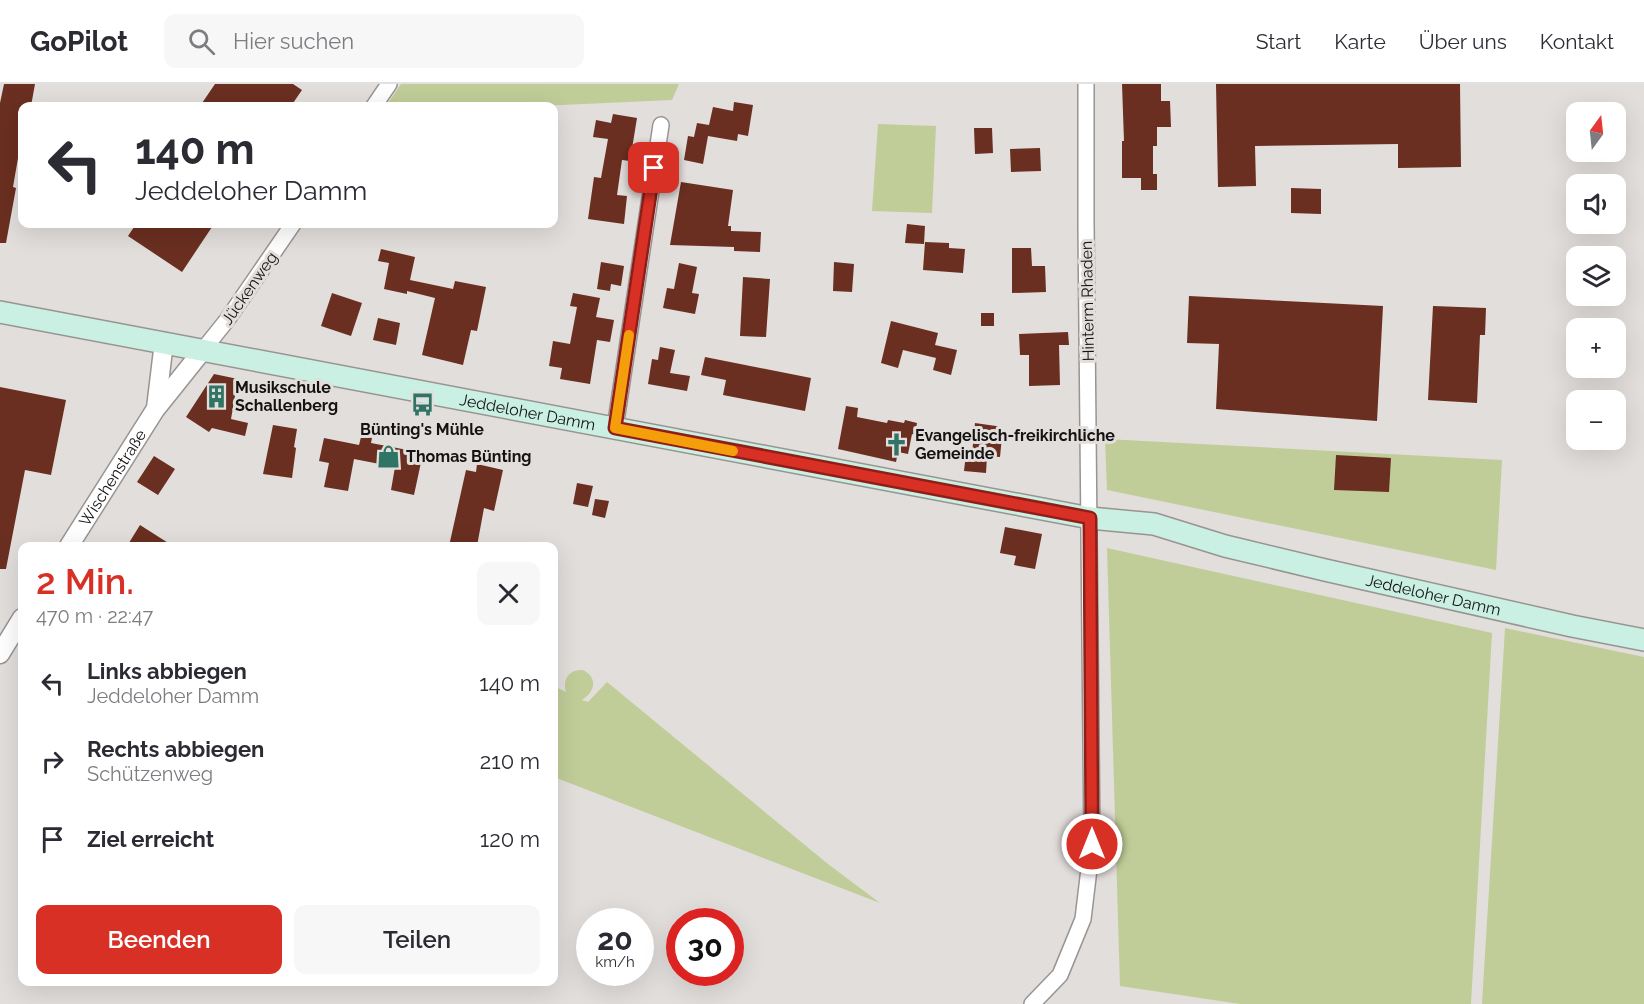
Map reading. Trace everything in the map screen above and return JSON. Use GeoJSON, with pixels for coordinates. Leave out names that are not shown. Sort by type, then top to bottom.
{"type":"FeatureCollection","features":[{"type":"Feature","properties":{"kind":"main road","name":"Jeddeloher Damm"},"geometry":{"type":"LineString","coordinates":[[0,312],[1090,518],[1154,524],[1225,546],[1572,626],[1644,640]]}},
{"type":"Feature","properties":{"kind":"street"},"geometry":{"type":"LineString","coordinates":[[377,102],[389,84]]}},
{"type":"Feature","properties":{"kind":"street","name":"Hinterm Rhaden"},"geometry":{"type":"LineString","coordinates":[[1032,1004],[1060,975],[1083,919],[1092,844],[1086,84]]}},
{"type":"Feature","properties":{"kind":"street"},"geometry":{"type":"LineString","coordinates":[[615,428],[661,125]]}},
{"type":"Feature","properties":{"kind":"street","name":"Jückenweg"},"geometry":{"type":"LineString","coordinates":[[203,350],[227,320],[290,228]]}},
{"type":"Feature","properties":{"kind":"street","name":"Wischenstraße"},"geometry":{"type":"LineString","coordinates":[[155,410],[164,342]]}},
{"type":"Feature","properties":{"kind":"street","name":"Wischenstraße"},"geometry":{"type":"LineString","coordinates":[[72,542],[155,410],[203,350]]}},
{"type":"Feature","properties":{"kind":"street"},"geometry":{"type":"LineString","coordinates":[[0,654],[18,625]]}},
{"type":"Feature","properties":{"kind":"green space"},"geometry":{"type":"Polygon","coordinates":[[[401,84],[679,84],[672,100],[558,105],[558,102],[389,102],[401,84]]]}},
{"type":"Feature","properties":{"kind":"green space"},"geometry":{"type":"Polygon","coordinates":[[[878,124],[936,126],[932,213],[872,211],[878,124]]]}},
{"type":"Feature","properties":{"kind":"green space"},"geometry":{"type":"Polygon","coordinates":[[[1105,439],[1502,460],[1496,570],[1107,490],[1105,439]]]}},
{"type":"Feature","properties":{"kind":"green space"},"geometry":{"type":"Polygon","coordinates":[[[1107,548],[1492,633],[1471,1004],[1240,1004],[1120,986],[1107,548]]]}},
{"type":"Feature","properties":{"kind":"green space"},"geometry":{"type":"Polygon","coordinates":[[[1505,628],[1644,657],[1644,1004],[1482,1004],[1505,628]]]}},
{"type":"Feature","properties":{"kind":"green space"},"geometry":{"type":"Polygon","coordinates":[[[578,670],[588,673],[593,681],[592,690],[582,700],[588,702],[607,682],[828,864],[880,903],[558,779],[558,688],[566,692],[566,679],[570,673],[578,670]]]}},
{"type":"Feature","properties":{"kind":"building"},"geometry":{"type":"Polygon","coordinates":[[[4,84],[35,84],[32,102],[18,102],[18,158],[13,187],[16,188],[6,243],[0,243],[0,103],[4,84]]]}},
{"type":"Feature","properties":{"kind":"building"},"geometry":{"type":"Polygon","coordinates":[[[215,84],[293,84],[302,90],[294,102],[203,102],[215,84]]]}},
{"type":"Feature","properties":{"kind":"building"},"geometry":{"type":"Polygon","coordinates":[[[1122,84],[1161,84],[1161,101],[1170,101],[1171,127],[1157,127],[1157,146],[1153,146],[1153,174],[1157,174],[1157,190],[1141,190],[1141,178],[1122,178],[1122,141],[1124,141],[1122,84]]]}},
{"type":"Feature","properties":{"kind":"building"},"geometry":{"type":"Polygon","coordinates":[[[1216,84],[1460,84],[1461,167],[1398,168],[1398,144],[1255,146],[1256,186],[1218,187],[1216,84]]]}},
{"type":"Feature","properties":{"kind":"building"},"geometry":{"type":"Polygon","coordinates":[[[734,102],[753,105],[748,136],[738,134],[737,141],[708,136],[703,164],[684,160],[688,136],[694,137],[697,123],[709,125],[713,107],[733,111],[734,102]]]}},
{"type":"Feature","properties":{"kind":"building"},"geometry":{"type":"Polygon","coordinates":[[[613,114],[637,118],[630,161],[622,160],[617,195],[627,196],[624,224],[588,219],[594,177],[601,178],[608,139],[593,137],[596,120],[611,123],[613,114]]]}},
{"type":"Feature","properties":{"kind":"building"},"geometry":{"type":"Polygon","coordinates":[[[974,128],[992,128],[993,153],[975,154],[974,128]]]}},
{"type":"Feature","properties":{"kind":"building"},"geometry":{"type":"Polygon","coordinates":[[[1040,148],[1041,171],[1011,172],[1010,149],[1040,148]]]}},
{"type":"Feature","properties":{"kind":"building"},"geometry":{"type":"Polygon","coordinates":[[[681,182],[733,190],[728,226],[731,226],[731,231],[761,232],[760,252],[734,251],[734,247],[670,245],[681,182]]]}},
{"type":"Feature","properties":{"kind":"building"},"geometry":{"type":"Polygon","coordinates":[[[1291,188],[1321,189],[1321,214],[1291,213],[1291,188]]]}},
{"type":"Feature","properties":{"kind":"building"},"geometry":{"type":"Polygon","coordinates":[[[907,224],[925,226],[924,244],[905,243],[907,224]]]}},
{"type":"Feature","properties":{"kind":"building"},"geometry":{"type":"Polygon","coordinates":[[[133,228],[211,228],[182,272],[128,236],[133,228]]]}},
{"type":"Feature","properties":{"kind":"building"},"geometry":{"type":"Polygon","coordinates":[[[925,242],[949,243],[949,248],[965,249],[963,273],[923,270],[925,242]]]}},
{"type":"Feature","properties":{"kind":"building"},"geometry":{"type":"Polygon","coordinates":[[[1012,248],[1031,248],[1032,266],[1045,266],[1046,292],[1012,293],[1012,248]]]}},
{"type":"Feature","properties":{"kind":"building"},"geometry":{"type":"Polygon","coordinates":[[[381,249],[415,257],[410,280],[453,289],[455,281],[486,287],[477,331],[471,330],[463,365],[422,355],[435,298],[407,291],[407,294],[384,289],[389,263],[378,261],[381,249]]]}},
{"type":"Feature","properties":{"kind":"building"},"geometry":{"type":"Polygon","coordinates":[[[601,262],[624,266],[621,286],[611,284],[610,291],[597,289],[601,262]]]}},
{"type":"Feature","properties":{"kind":"building"},"geometry":{"type":"Polygon","coordinates":[[[834,262],[854,264],[852,292],[833,291],[834,262]]]}},
{"type":"Feature","properties":{"kind":"building"},"geometry":{"type":"Polygon","coordinates":[[[679,263],[697,267],[692,293],[699,294],[695,314],[663,308],[667,288],[674,289],[679,263]]]}},
{"type":"Feature","properties":{"kind":"building"},"geometry":{"type":"Polygon","coordinates":[[[743,277],[770,279],[766,337],[740,336],[743,277]]]}},
{"type":"Feature","properties":{"kind":"building"},"geometry":{"type":"Polygon","coordinates":[[[332,293],[362,303],[351,336],[321,326],[332,293]]]}},
{"type":"Feature","properties":{"kind":"building"},"geometry":{"type":"Polygon","coordinates":[[[573,293],[600,298],[596,317],[614,320],[610,342],[597,340],[590,384],[560,379],[562,368],[549,366],[553,341],[570,344],[577,307],[570,306],[573,293]]]}},
{"type":"Feature","properties":{"kind":"building"},"geometry":{"type":"Polygon","coordinates":[[[1189,296],[1383,306],[1377,421],[1216,409],[1219,344],[1187,343],[1189,296]]]}},
{"type":"Feature","properties":{"kind":"building"},"geometry":{"type":"Polygon","coordinates":[[[1433,306],[1486,308],[1485,335],[1480,335],[1477,403],[1428,400],[1433,306]]]}},
{"type":"Feature","properties":{"kind":"building"},"geometry":{"type":"Polygon","coordinates":[[[981,313],[994,313],[994,326],[981,326],[981,313]]]}},
{"type":"Feature","properties":{"kind":"building"},"geometry":{"type":"Polygon","coordinates":[[[378,318],[400,323],[396,345],[373,340],[378,318]]]}},
{"type":"Feature","properties":{"kind":"building"},"geometry":{"type":"Polygon","coordinates":[[[891,321],[938,333],[935,345],[957,350],[951,375],[933,370],[936,358],[903,350],[898,368],[881,363],[891,321]]]}},
{"type":"Feature","properties":{"kind":"building"},"geometry":{"type":"Polygon","coordinates":[[[1068,332],[1069,345],[1059,345],[1060,385],[1029,386],[1029,355],[1020,355],[1019,334],[1068,332]]]}},
{"type":"Feature","properties":{"kind":"building"},"geometry":{"type":"Polygon","coordinates":[[[660,347],[675,350],[670,373],[690,376],[687,391],[648,384],[652,359],[658,360],[660,347]]]}},
{"type":"Feature","properties":{"kind":"building"},"geometry":{"type":"Polygon","coordinates":[[[705,357],[811,378],[805,411],[723,395],[726,380],[701,375],[705,357]]]}},
{"type":"Feature","properties":{"kind":"building","name":"Musikschule Schallenberg"},"geometry":{"type":"Polygon","coordinates":[[[214,374],[238,379],[231,419],[248,423],[245,436],[212,428],[209,432],[186,417],[214,374]]]}},
{"type":"Feature","properties":{"kind":"building"},"geometry":{"type":"Polygon","coordinates":[[[0,387],[66,400],[51,475],[25,470],[6,569],[0,569],[0,387]]]}},
{"type":"Feature","properties":{"kind":"building"},"geometry":{"type":"Polygon","coordinates":[[[846,406],[858,408],[857,417],[887,423],[888,420],[904,423],[905,420],[917,423],[908,454],[898,452],[896,462],[838,449],[846,406]]]}},
{"type":"Feature","properties":{"kind":"building"},"geometry":{"type":"Polygon","coordinates":[[[975,423],[1003,427],[1000,457],[987,456],[986,473],[964,471],[966,453],[972,454],[975,423]]]}},
{"type":"Feature","properties":{"kind":"building"},"geometry":{"type":"Polygon","coordinates":[[[273,425],[297,429],[292,478],[263,474],[273,425]]]}},
{"type":"Feature","properties":{"kind":"building"},"geometry":{"type":"Polygon","coordinates":[[[361,437],[372,438],[371,443],[423,453],[414,495],[391,490],[395,467],[354,459],[348,491],[324,487],[329,463],[319,461],[324,438],[359,445],[361,437]]]}},
{"type":"Feature","properties":{"kind":"building"},"geometry":{"type":"Polygon","coordinates":[[[1336,455],[1391,458],[1389,492],[1334,490],[1336,455]]]}},
{"type":"Feature","properties":{"kind":"building"},"geometry":{"type":"Polygon","coordinates":[[[154,456],[175,469],[158,495],[137,482],[154,456]]]}},
{"type":"Feature","properties":{"kind":"building"},"geometry":{"type":"Polygon","coordinates":[[[477,464],[503,470],[494,511],[484,508],[478,542],[450,542],[466,470],[476,472],[477,464]]]}},
{"type":"Feature","properties":{"kind":"building"},"geometry":{"type":"Polygon","coordinates":[[[577,483],[593,486],[588,507],[573,504],[577,483]]]}},
{"type":"Feature","properties":{"kind":"building"},"geometry":{"type":"Polygon","coordinates":[[[595,499],[609,501],[605,518],[592,515],[595,499]]]}},
{"type":"Feature","properties":{"kind":"building"},"geometry":{"type":"Polygon","coordinates":[[[140,525],[167,542],[129,542],[140,525]]]}},
{"type":"Feature","properties":{"kind":"building"},"geometry":{"type":"Polygon","coordinates":[[[1005,527],[1042,534],[1035,569],[1014,565],[1016,556],[1000,553],[1005,527]]]}},
{"type":"Feature","properties":{"kind":"slow traffic"},"geometry":{"type":"LineString","coordinates":[[629,335],[615,428],[733,451]]}},
{"type":"Feature","properties":{"kind":"place","name":"Musikschule Schallenberg"},"geometry":{"type":"Point","coordinates":[217,396]}},
{"type":"Feature","properties":{"kind":"place","name":"Bünting's Mühle"},"geometry":{"type":"Point","coordinates":[422,404]}},
{"type":"Feature","properties":{"kind":"place","name":"Evangelisch-freikirchliche Gemeinde"},"geometry":{"type":"Point","coordinates":[897,444]}},
{"type":"Feature","properties":{"kind":"place","name":"Thomas Bünting"},"geometry":{"type":"Point","coordinates":[388,456]}},
{"type":"Feature","properties":{"kind":"route"},"geometry":{"type":"LineString","coordinates":[[654,168],[615,428],[1090,518],[1092,844]]}}]}
